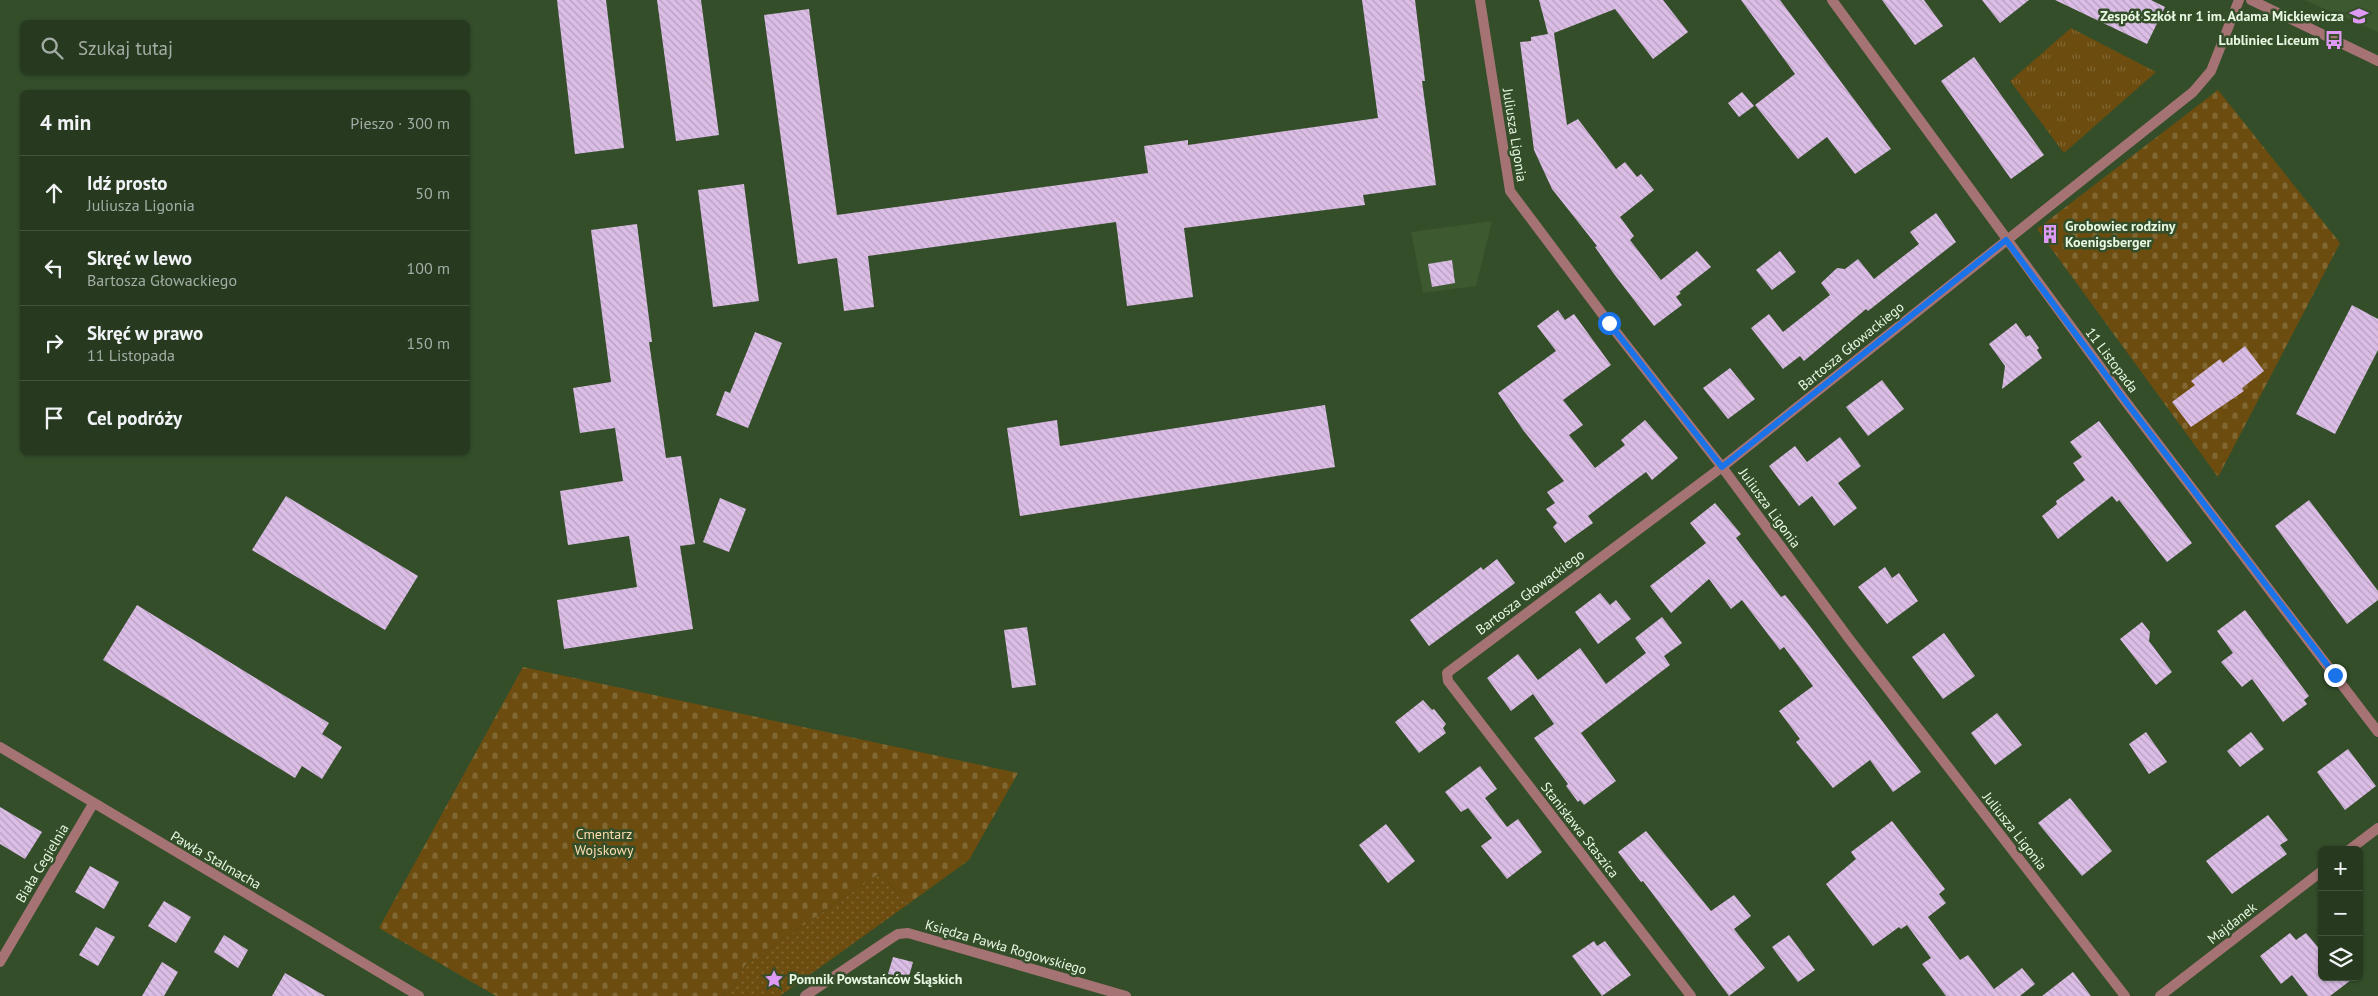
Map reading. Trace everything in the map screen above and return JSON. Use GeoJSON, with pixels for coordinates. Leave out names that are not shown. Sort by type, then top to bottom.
{"type":"FeatureCollection","features":[{"type":"Feature","properties":{"kind":"street","name":"Juliusza Ligonia"},"geometry":{"type":"LineString","coordinates":[[1480,0],[1510,191],[1609,323],[1722,467],[1850,640],[2125,996]]}},
{"type":"Feature","properties":{"kind":"street","name":"11 Listopada"},"geometry":{"type":"LineString","coordinates":[[1832,0],[2126,402],[2378,732]]}},
{"type":"Feature","properties":{"kind":"street","name":"Bartosza Głowackiego"},"geometry":{"type":"LineString","coordinates":[[1448,681],[1446,678],[1449,670],[1722,467],[2201,84],[2211,71],[2239,0]]}},
{"type":"Feature","properties":{"kind":"street"},"geometry":{"type":"LineString","coordinates":[[2251,0],[2378,61]]}},
{"type":"Feature","properties":{"kind":"street","name":"Stanisława Staszica"},"geometry":{"type":"LineString","coordinates":[[1448,681],[1691,996]]}},
{"type":"Feature","properties":{"kind":"street","name":"Pawła Stalmacha"},"geometry":{"type":"LineString","coordinates":[[0,747],[419,996]]}},
{"type":"Feature","properties":{"kind":"street","name":"Biała Cegielnia"},"geometry":{"type":"LineString","coordinates":[[0,962],[93,804]]}},
{"type":"Feature","properties":{"kind":"street"},"geometry":{"type":"LineString","coordinates":[[2354,846],[2378,828]]}},
{"type":"Feature","properties":{"kind":"street","name":"Majdanek"},"geometry":{"type":"LineString","coordinates":[[2160,996],[2318,874]]}},
{"type":"Feature","properties":{"kind":"street","name":"Księdza Pawła Rogowskiego"},"geometry":{"type":"LineString","coordinates":[[805,996],[898,934],[908,933],[1126,996]]}},
{"type":"Feature","properties":{"kind":"shaded area","name":"Zespół Szkół nr 1 im. Adama Mickiewicza"},"geometry":{"type":"Polygon","coordinates":[[[2304,0],[2378,0],[2378,32],[2304,0]]]}},
{"type":"Feature","properties":{"kind":"shaded area"},"geometry":{"type":"Polygon","coordinates":[[[1492,221],[1476,286],[1423,293],[1411,232],[1492,221]]]}},
{"type":"Feature","properties":{"kind":"green space"},"geometry":{"type":"Polygon","coordinates":[[[2071,28],[2156,72],[2064,153],[2010,81],[2071,28]]]}},
{"type":"Feature","properties":{"kind":"green space"},"geometry":{"type":"Polygon","coordinates":[[[2218,90],[2340,243],[2218,477],[2037,229],[2218,90]]]}},
{"type":"Feature","properties":{"kind":"green space","name":"Cmentarz Wojskowy"},"geometry":{"type":"Polygon","coordinates":[[[523,667],[1018,773],[969,860],[907,905],[880,873],[745,965],[732,990],[723,996],[496,996],[379,928],[523,667]]]}},
{"type":"Feature","properties":{"kind":"green space"},"geometry":{"type":"Polygon","coordinates":[[[880,873],[907,905],[780,996],[723,996],[732,990],[745,965],[880,873]]]}},
{"type":"Feature","properties":{"kind":"building"},"geometry":{"type":"Polygon","coordinates":[[[557,0],[606,0],[624,148],[575,154],[557,0]]]}},
{"type":"Feature","properties":{"kind":"building"},"geometry":{"type":"Polygon","coordinates":[[[657,0],[701,0],[719,135],[676,141],[657,0]]]}},
{"type":"Feature","properties":{"kind":"building"},"geometry":{"type":"Polygon","coordinates":[[[1362,0],[1415,0],[1425,81],[1422,81],[1436,185],[1363,195],[1365,205],[1184,228],[1193,297],[1127,306],[1116,222],[868,256],[874,307],[844,311],[837,258],[798,264],[764,15],[809,9],[837,215],[1148,173],[1144,146],[1188,140],[1188,145],[1378,118],[1362,0]]]}},
{"type":"Feature","properties":{"kind":"building"},"geometry":{"type":"Polygon","coordinates":[[[1539,0],[1663,0],[1688,32],[1653,59],[1615,9],[1554,33],[1567,125],[1578,119],[1616,169],[1625,162],[1637,177],[1641,174],[1654,190],[1620,217],[1634,236],[1630,240],[1661,280],[1697,251],[1711,267],[1679,292],[1681,293],[1676,297],[1682,305],[1654,326],[1614,274],[1595,247],[1597,246],[1552,189],[1534,150],[1520,42],[1531,41],[1531,37],[1548,34],[1539,0]]]}},
{"type":"Feature","properties":{"kind":"building"},"geometry":{"type":"Polygon","coordinates":[[[1741,0],[1780,0],[1891,149],[1855,174],[1827,137],[1798,159],[1755,105],[1795,74],[1741,0]]]}},
{"type":"Feature","properties":{"kind":"building"},"geometry":{"type":"Polygon","coordinates":[[[1882,0],[1924,0],[1943,26],[1915,45],[1882,0]]]}},
{"type":"Feature","properties":{"kind":"building"},"geometry":{"type":"Polygon","coordinates":[[[1982,0],[2029,0],[2000,23],[1982,0]]]}},
{"type":"Feature","properties":{"kind":"building"},"geometry":{"type":"Polygon","coordinates":[[[2055,0],[2151,0],[2165,7],[2147,44],[2055,0]]]}},
{"type":"Feature","properties":{"kind":"building"},"geometry":{"type":"Polygon","coordinates":[[[1974,57],[2044,155],[2011,179],[1941,81],[1974,57]]]}},
{"type":"Feature","properties":{"kind":"building"},"geometry":{"type":"Polygon","coordinates":[[[1742,92],[1754,106],[1739,117],[1728,103],[1742,92]]]}},
{"type":"Feature","properties":{"kind":"building"},"geometry":{"type":"Polygon","coordinates":[[[744,184],[759,301],[713,307],[698,190],[744,184]]]}},
{"type":"Feature","properties":{"kind":"building"},"geometry":{"type":"Polygon","coordinates":[[[1936,213],[1956,242],[1868,311],[1866,309],[1804,361],[1800,356],[1783,369],[1751,328],[1769,314],[1783,332],[1830,295],[1821,283],[1837,268],[1845,269],[1858,259],[1874,279],[1919,244],[1910,232],[1936,213]]]}},
{"type":"Feature","properties":{"kind":"building"},"geometry":{"type":"Polygon","coordinates":[[[637,224],[652,342],[649,342],[666,458],[681,456],[695,544],[680,546],[693,629],[564,649],[557,600],[637,587],[629,536],[568,545],[560,491],[623,481],[615,428],[580,433],[573,388],[611,382],[591,230],[637,224]]]}},
{"type":"Feature","properties":{"kind":"building"},"geometry":{"type":"Polygon","coordinates":[[[1780,251],[1796,272],[1772,290],[1756,270],[1780,251]]]}},
{"type":"Feature","properties":{"kind":"building"},"geometry":{"type":"Polygon","coordinates":[[[1452,260],[1455,283],[1432,287],[1428,264],[1452,260]]]}},
{"type":"Feature","properties":{"kind":"building"},"geometry":{"type":"Polygon","coordinates":[[[2352,305],[2378,319],[2378,350],[2335,434],[2296,414],[2352,305]]]}},
{"type":"Feature","properties":{"kind":"building"},"geometry":{"type":"Polygon","coordinates":[[[1558,310],[1565,320],[1574,314],[1611,365],[1563,400],[1583,425],[1569,435],[1595,468],[1625,445],[1621,440],[1645,420],[1678,458],[1652,480],[1646,472],[1618,493],[1588,516],[1593,523],[1565,543],[1553,527],[1557,523],[1546,509],[1555,503],[1547,492],[1564,481],[1523,430],[1498,393],[1556,351],[1537,326],[1558,310]]]}},
{"type":"Feature","properties":{"kind":"building"},"geometry":{"type":"Polygon","coordinates":[[[2016,323],[2026,337],[2030,335],[2039,348],[2037,350],[2042,358],[2002,389],[2005,366],[1989,344],[2016,323]]]}},
{"type":"Feature","properties":{"kind":"building"},"geometry":{"type":"Polygon","coordinates":[[[755,332],[782,343],[748,428],[716,415],[725,391],[730,393],[755,332]]]}},
{"type":"Feature","properties":{"kind":"building"},"geometry":{"type":"Polygon","coordinates":[[[2245,346],[2264,371],[2242,388],[2244,391],[2191,427],[2172,402],[2195,385],[2191,381],[2220,359],[2223,363],[2245,346]]]}},
{"type":"Feature","properties":{"kind":"building"},"geometry":{"type":"Polygon","coordinates":[[[1730,368],[1755,399],[1728,419],[1703,388],[1730,368]]]}},
{"type":"Feature","properties":{"kind":"building"},"geometry":{"type":"Polygon","coordinates":[[[1882,380],[1904,409],[1868,436],[1846,407],[1882,380]]]}},
{"type":"Feature","properties":{"kind":"building"},"geometry":{"type":"Polygon","coordinates":[[[1325,405],[1335,467],[1020,516],[1007,428],[1057,420],[1060,446],[1325,405]]]}},
{"type":"Feature","properties":{"kind":"building"},"geometry":{"type":"Polygon","coordinates":[[[2099,421],[2192,543],[2167,562],[2119,500],[2117,502],[2112,496],[2058,539],[2042,516],[2057,504],[2056,501],[2085,480],[2073,463],[2082,457],[2070,442],[2099,421]]]}},
{"type":"Feature","properties":{"kind":"building"},"geometry":{"type":"Polygon","coordinates":[[[1840,437],[1861,466],[1838,483],[1857,508],[1834,526],[1812,496],[1799,506],[1769,466],[1795,446],[1807,462],[1840,437]]]}},
{"type":"Feature","properties":{"kind":"building"},"geometry":{"type":"Polygon","coordinates":[[[286,496],[418,576],[385,630],[252,550],[286,496]]]}},
{"type":"Feature","properties":{"kind":"building"},"geometry":{"type":"Polygon","coordinates":[[[720,498],[746,509],[729,552],[703,542],[720,498]]]}},
{"type":"Feature","properties":{"kind":"building"},"geometry":{"type":"Polygon","coordinates":[[[2309,500],[2378,591],[2378,600],[2347,624],[2275,526],[2309,500]]]}},
{"type":"Feature","properties":{"kind":"building"},"geometry":{"type":"Polygon","coordinates":[[[1715,503],[1741,534],[1736,538],[1781,597],[1785,595],[1806,621],[1921,772],[1893,792],[1870,760],[1833,788],[1796,742],[1800,739],[1779,711],[1813,686],[1784,647],[1780,650],[1742,600],[1731,609],[1709,579],[1671,613],[1650,586],[1706,543],[1690,523],[1715,503]]]}},
{"type":"Feature","properties":{"kind":"building"},"geometry":{"type":"Polygon","coordinates":[[[1497,559],[1515,583],[1429,646],[1410,620],[1481,567],[1483,570],[1497,559]]]}},
{"type":"Feature","properties":{"kind":"building"},"geometry":{"type":"Polygon","coordinates":[[[1885,567],[1892,578],[1899,573],[1918,601],[1887,624],[1858,587],[1885,567]]]}},
{"type":"Feature","properties":{"kind":"building"},"geometry":{"type":"Polygon","coordinates":[[[1600,593],[1610,605],[1616,600],[1631,619],[1598,644],[1575,612],[1600,593]]]}},
{"type":"Feature","properties":{"kind":"building"},"geometry":{"type":"Polygon","coordinates":[[[137,605],[329,723],[322,734],[342,747],[322,779],[302,766],[295,778],[103,660],[137,605]]]}},
{"type":"Feature","properties":{"kind":"building"},"geometry":{"type":"Polygon","coordinates":[[[2245,610],[2309,696],[2304,700],[2307,704],[2283,722],[2252,679],[2242,687],[2221,662],[2233,653],[2217,631],[2245,610]]]}},
{"type":"Feature","properties":{"kind":"building"},"geometry":{"type":"Polygon","coordinates":[[[1662,617],[1682,643],[1664,656],[1670,665],[1581,733],[1616,781],[1584,805],[1580,800],[1578,802],[1566,786],[1568,784],[1534,738],[1554,724],[1533,694],[1511,711],[1487,678],[1518,654],[1538,680],[1580,648],[1606,684],[1646,653],[1635,638],[1662,617]]]}},
{"type":"Feature","properties":{"kind":"building"},"geometry":{"type":"Polygon","coordinates":[[[2142,622],[2150,632],[2149,641],[2172,672],[2156,685],[2120,639],[2142,622]]]}},
{"type":"Feature","properties":{"kind":"building"},"geometry":{"type":"Polygon","coordinates":[[[1027,627],[1036,685],[1012,688],[1004,630],[1027,627]]]}},
{"type":"Feature","properties":{"kind":"building"},"geometry":{"type":"Polygon","coordinates":[[[1944,633],[1975,676],[1943,699],[1912,657],[1944,633]]]}},
{"type":"Feature","properties":{"kind":"building"},"geometry":{"type":"Polygon","coordinates":[[[1423,700],[1432,710],[1434,709],[1446,724],[1443,728],[1446,733],[1419,753],[1395,722],[1423,700]]]}},
{"type":"Feature","properties":{"kind":"building"},"geometry":{"type":"Polygon","coordinates":[[[1997,713],[2022,745],[1995,765],[1971,733],[1997,713]]]}},
{"type":"Feature","properties":{"kind":"building"},"geometry":{"type":"Polygon","coordinates":[[[2146,732],[2167,762],[2149,774],[2129,744],[2146,732]]]}},
{"type":"Feature","properties":{"kind":"building"},"geometry":{"type":"Polygon","coordinates":[[[2251,732],[2264,749],[2240,767],[2227,751],[2251,732]]]}},
{"type":"Feature","properties":{"kind":"building"},"geometry":{"type":"Polygon","coordinates":[[[2348,749],[2376,786],[2345,810],[2317,772],[2348,749]]]}},
{"type":"Feature","properties":{"kind":"building"},"geometry":{"type":"Polygon","coordinates":[[[1480,766],[1497,789],[1485,798],[1507,827],[1518,819],[1542,852],[1507,879],[1481,846],[1492,838],[1468,808],[1461,812],[1445,792],[1480,766]]]}},
{"type":"Feature","properties":{"kind":"building"},"geometry":{"type":"Polygon","coordinates":[[[2070,798],[2112,851],[2082,876],[2038,823],[2070,798]]]}},
{"type":"Feature","properties":{"kind":"building"},"geometry":{"type":"Polygon","coordinates":[[[0,807],[42,832],[25,859],[0,844],[0,807]]]}},
{"type":"Feature","properties":{"kind":"building"},"geometry":{"type":"Polygon","coordinates":[[[2268,815],[2288,840],[2280,845],[2287,854],[2232,894],[2206,861],[2268,815]]]}},
{"type":"Feature","properties":{"kind":"building"},"geometry":{"type":"Polygon","coordinates":[[[1892,821],[1945,889],[1939,894],[1946,903],[1928,917],[1960,960],[1968,955],[1994,989],[2022,968],[2035,984],[2020,996],[1946,996],[1922,964],[1931,958],[1907,925],[1901,929],[1899,927],[1873,946],[1826,884],[1856,859],[1851,852],[1892,821]]]}},
{"type":"Feature","properties":{"kind":"building"},"geometry":{"type":"Polygon","coordinates":[[[1386,824],[1415,861],[1388,883],[1359,845],[1386,824]]]}},
{"type":"Feature","properties":{"kind":"building"},"geometry":{"type":"Polygon","coordinates":[[[1646,831],[1711,911],[1734,895],[1751,916],[1734,929],[1765,968],[1729,996],[1643,881],[1641,882],[1618,852],[1646,831]]]}},
{"type":"Feature","properties":{"kind":"building"},"geometry":{"type":"Polygon","coordinates":[[[90,866],[119,882],[104,909],[75,892],[90,866]]]}},
{"type":"Feature","properties":{"kind":"building"},"geometry":{"type":"Polygon","coordinates":[[[164,901],[191,917],[176,943],[148,926],[164,901]]]}},
{"type":"Feature","properties":{"kind":"building"},"geometry":{"type":"Polygon","coordinates":[[[96,927],[115,937],[98,966],[79,955],[96,927]]]}},
{"type":"Feature","properties":{"kind":"building"},"geometry":{"type":"Polygon","coordinates":[[[2290,933],[2296,940],[2306,933],[2318,947],[2318,981],[2350,981],[2330,996],[2308,996],[2292,975],[2281,984],[2260,956],[2290,933]]]}},
{"type":"Feature","properties":{"kind":"building"},"geometry":{"type":"Polygon","coordinates":[[[224,935],[248,950],[238,968],[214,952],[224,935]]]}},
{"type":"Feature","properties":{"kind":"building"},"geometry":{"type":"Polygon","coordinates":[[[1789,935],[1815,970],[1798,982],[1772,947],[1789,935]]]}},
{"type":"Feature","properties":{"kind":"building"},"geometry":{"type":"Polygon","coordinates":[[[1594,941],[1597,946],[1605,941],[1631,975],[1602,996],[1572,956],[1594,941]]]}},
{"type":"Feature","properties":{"kind":"building"},"geometry":{"type":"Polygon","coordinates":[[[893,957],[913,962],[908,980],[888,974],[893,957]]]}},
{"type":"Feature","properties":{"kind":"building"},"geometry":{"type":"Polygon","coordinates":[[[162,962],[178,972],[164,996],[142,996],[162,962]]]}},
{"type":"Feature","properties":{"kind":"building"},"geometry":{"type":"Polygon","coordinates":[[[2073,972],[2091,996],[2042,996],[2073,972]]]}},
{"type":"Feature","properties":{"kind":"building"},"geometry":{"type":"Polygon","coordinates":[[[285,973],[325,996],[272,996],[285,973]]]}},
{"type":"Feature","properties":{"kind":"place","name":"Zespół Szkół nr 1 im. Adama Mickiewicza"},"geometry":{"type":"Point","coordinates":[2359,16]}},
{"type":"Feature","properties":{"kind":"place","name":"Lubliniec Liceum"},"geometry":{"type":"Point","coordinates":[2334,40]}},
{"type":"Feature","properties":{"kind":"place","name":"Grobowiec rodziny Koenigsberger"},"geometry":{"type":"Point","coordinates":[2050,234]}},
{"type":"Feature","properties":{"kind":"place","name":"Pomnik Powstańców Śląskich"},"geometry":{"type":"Point","coordinates":[774,979]}},
{"type":"Feature","properties":{"kind":"route"},"geometry":{"type":"LineString","coordinates":[[1609,323],[1722,467],[2006,240],[2126,402],[2335,675]]}}]}
